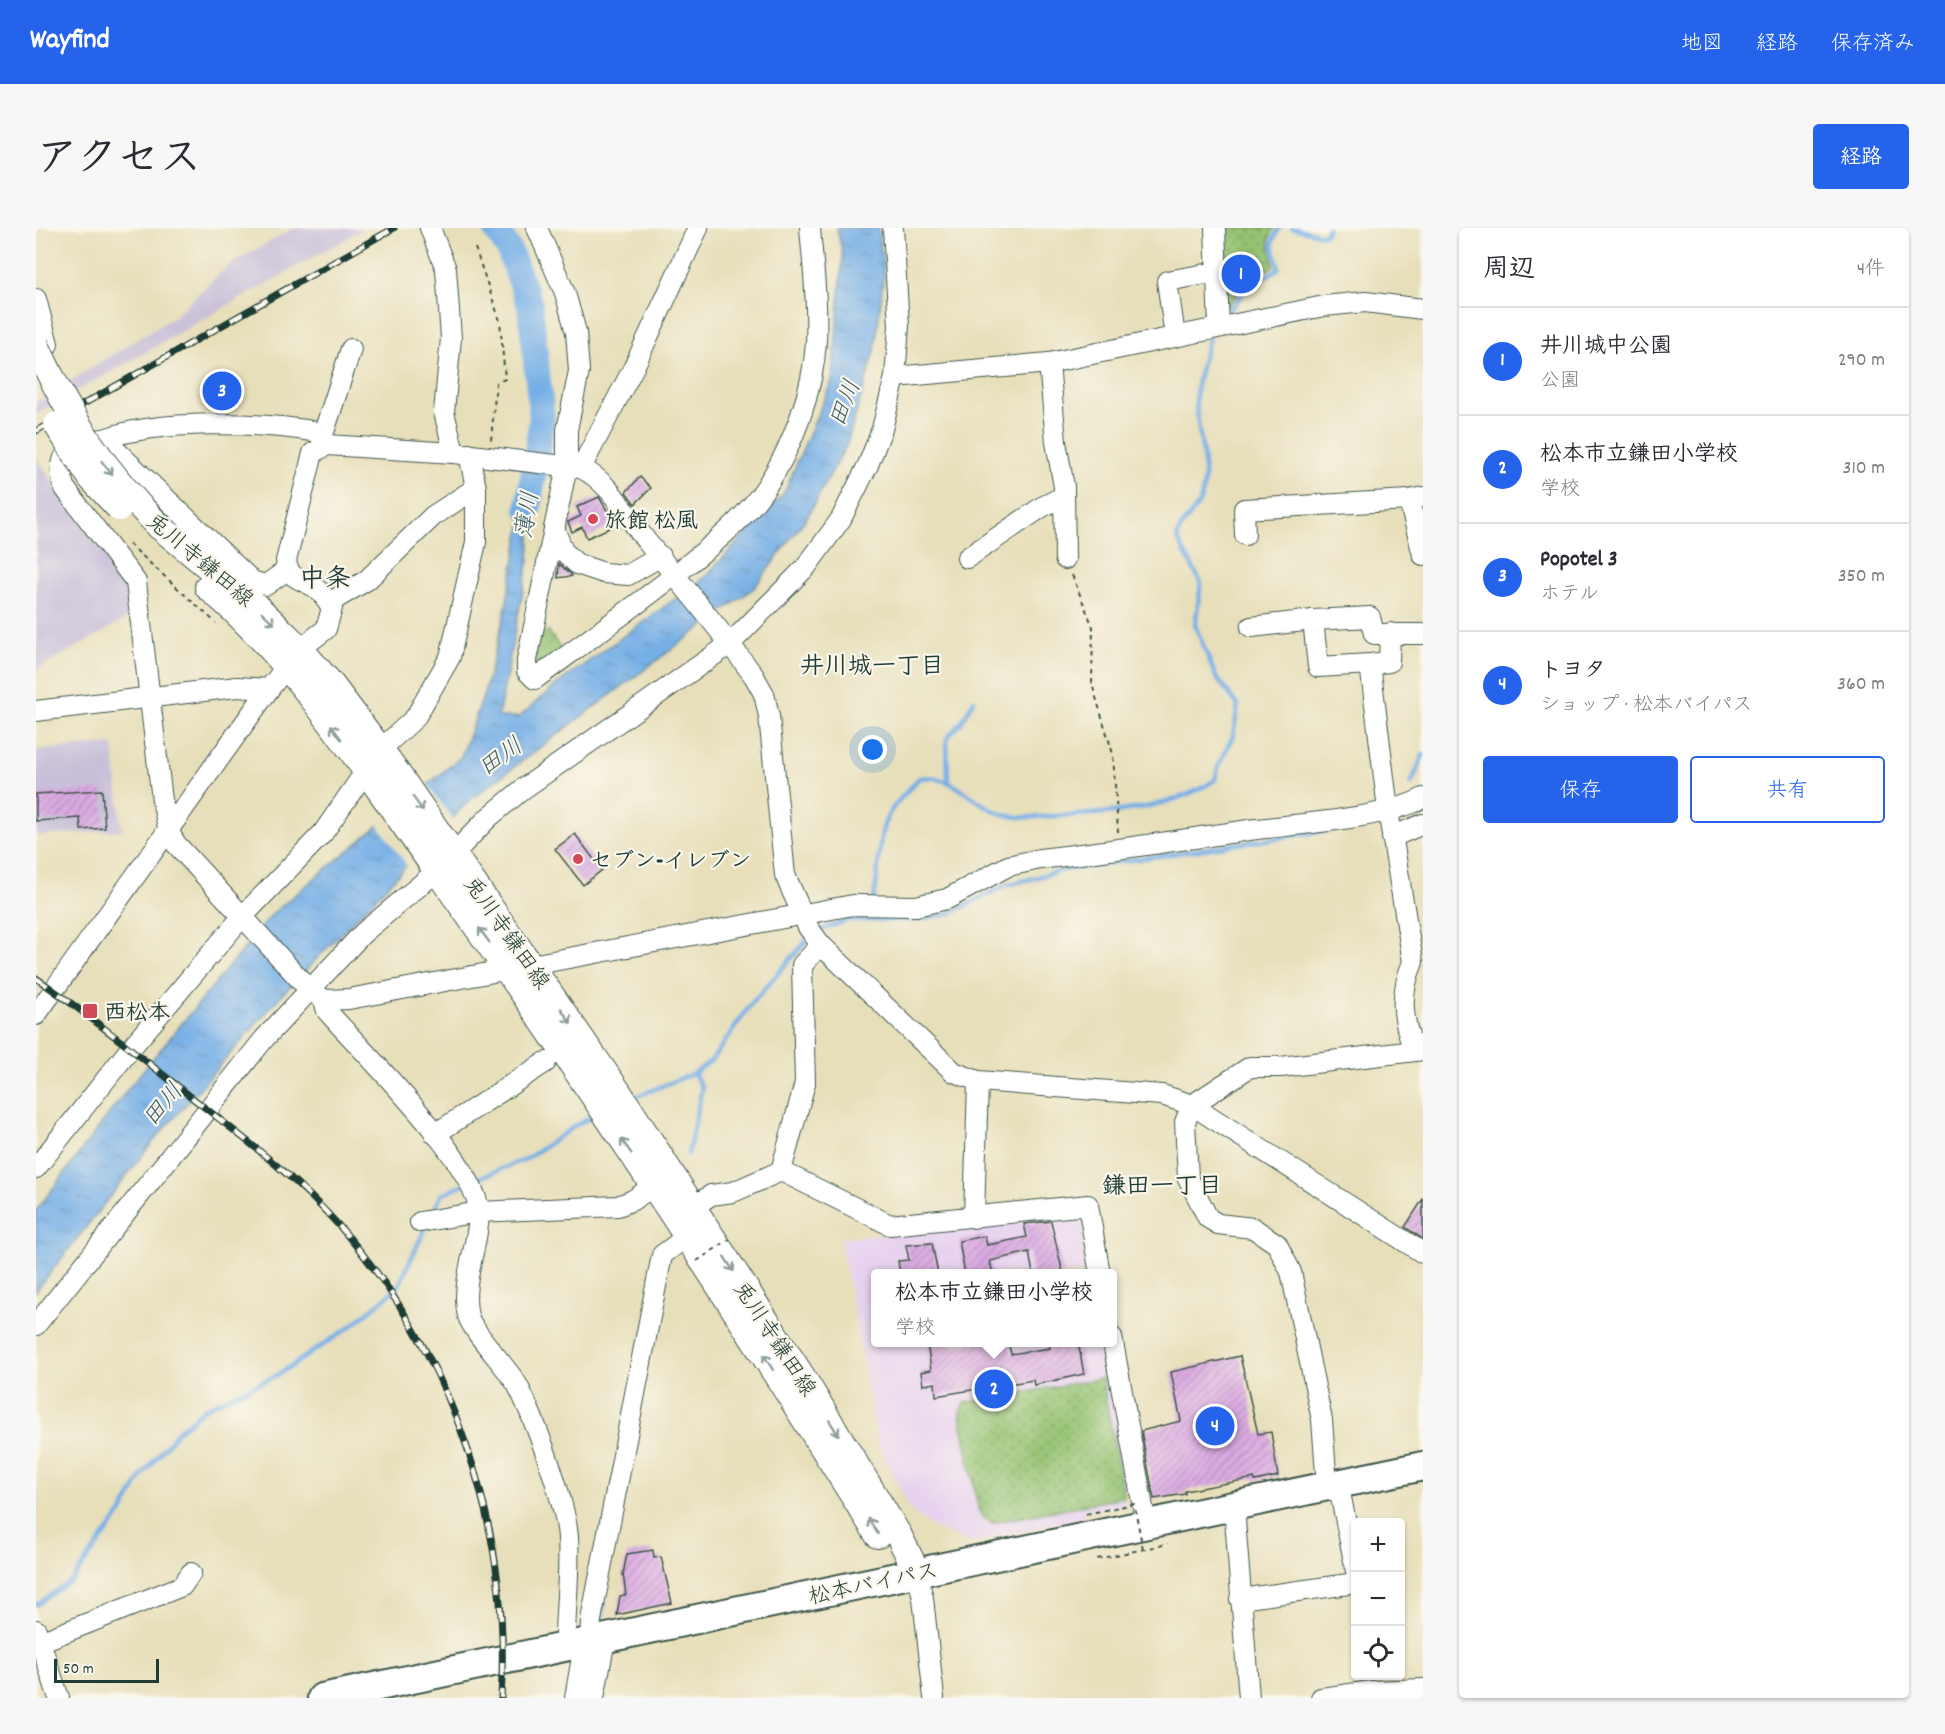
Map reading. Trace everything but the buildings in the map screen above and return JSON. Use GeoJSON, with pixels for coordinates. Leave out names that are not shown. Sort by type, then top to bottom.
{"type":"FeatureCollection","features":[{"type":"Feature","properties":{"kind":"highway","name":"松本バイパス"},"geometry":{"type":"LineString","coordinates":[[322,1698],[390,1691],[586,1640],[1145,1537],[1234,1506],[1423,1466]]}},
{"type":"Feature","properties":{"kind":"main road","name":"兎川寺鎌田線"},"geometry":{"type":"LineString","coordinates":[[36,345],[53,382],[85,438],[154,532]]}},
{"type":"Feature","properties":{"kind":"main road","name":"兎川寺鎌田線"},"geometry":{"type":"LineString","coordinates":[[36,386],[72,451],[91,478],[154,532],[257,607],[293,658],[368,776],[443,859]]}},
{"type":"Feature","properties":{"kind":"main road","name":"兎川寺鎌田線"},"geometry":{"type":"LineString","coordinates":[[293,658],[330,683],[384,755],[443,859],[519,966],[663,1180],[695,1222],[898,1534],[916,1581]]}},
{"type":"Feature","properties":{"kind":"street"},"geometry":{"type":"LineString","coordinates":[[384,755],[415,718],[450,657],[476,542],[476,488],[444,412],[451,338],[446,269],[430,228]]}},
{"type":"Feature","properties":{"kind":"street"},"geometry":{"type":"LineString","coordinates":[[537,228],[565,293],[576,332],[579,372],[567,430],[569,466],[554,528],[538,621],[526,671],[535,679],[676,578],[715,543],[765,488],[789,444],[800,416],[816,342],[810,228]]}},
{"type":"Feature","properties":{"kind":"street"},"geometry":{"type":"LineString","coordinates":[[569,466],[634,367],[698,228]]}},
{"type":"Feature","properties":{"kind":"street"},"geometry":{"type":"LineString","coordinates":[[36,1325],[264,1039],[313,991],[363,933],[523,789],[728,640],[806,567],[841,519],[868,465],[882,429],[895,377],[898,326],[893,228]]}},
{"type":"Feature","properties":{"kind":"street"},"geometry":{"type":"LineString","coordinates":[[1215,228],[1220,327]]}},
{"type":"Feature","properties":{"kind":"street"},"geometry":{"type":"LineString","coordinates":[[1175,336],[1167,281],[1217,272]]}},
{"type":"Feature","properties":{"kind":"street"},"geometry":{"type":"LineString","coordinates":[[36,299],[48,344],[45,350],[36,354]]}},
{"type":"Feature","properties":{"kind":"street"},"geometry":{"type":"LineString","coordinates":[[895,377],[1049,363],[1324,306],[1365,302],[1423,310]]}},
{"type":"Feature","properties":{"kind":"street"},"geometry":{"type":"LineString","coordinates":[[36,322],[40,339],[36,340]]}},
{"type":"Feature","properties":{"kind":"street"},"geometry":{"type":"LineString","coordinates":[[36,1016],[269,689],[293,658],[326,629],[332,608],[316,588],[294,577],[287,570],[286,561],[313,453],[325,440],[351,349]]}},
{"type":"Feature","properties":{"kind":"street"},"geometry":{"type":"LineString","coordinates":[[1049,363],[1064,496],[1065,559]]}},
{"type":"Feature","properties":{"kind":"street"},"geometry":{"type":"LineString","coordinates":[[594,1698],[564,1514],[518,1385],[468,1317],[468,1278],[479,1212],[471,1182],[435,1134],[327,1011],[313,991],[176,844],[169,832],[162,800],[152,697],[136,582],[64,487],[60,472],[66,453],[77,443],[104,439],[137,430],[205,425],[276,424],[318,432],[325,440],[569,466],[595,475],[607,486],[676,578],[728,640],[764,694],[785,875],[812,932],[954,1072],[978,1081],[1162,1095],[1192,1105],[1423,1253]]}},
{"type":"Feature","properties":{"kind":"street"},"geometry":{"type":"LineString","coordinates":[[104,439],[252,581],[266,585],[287,570]]}},
{"type":"Feature","properties":{"kind":"street"},"geometry":{"type":"LineString","coordinates":[[329,603],[367,580],[433,516],[476,488]]}},
{"type":"Feature","properties":{"kind":"street"},"geometry":{"type":"LineString","coordinates":[[967,558],[1042,507],[1064,496]]}},
{"type":"Feature","properties":{"kind":"street"},"geometry":{"type":"LineString","coordinates":[[1245,535],[1244,509],[1416,498],[1423,555]]}},
{"type":"Feature","properties":{"kind":"street"},"geometry":{"type":"LineString","coordinates":[[554,528],[563,551],[577,564],[604,573],[628,575],[661,556]]}},
{"type":"Feature","properties":{"kind":"street"},"geometry":{"type":"LineString","coordinates":[[1251,627],[1312,620],[1370,617],[1374,634],[1423,634]]}},
{"type":"Feature","properties":{"kind":"street"},"geometry":{"type":"LineString","coordinates":[[1312,620],[1318,666],[1389,662],[1390,633]]}},
{"type":"Feature","properties":{"kind":"street"},"geometry":{"type":"LineString","coordinates":[[1351,1553],[1332,1485],[1322,1420],[1291,1272],[1276,1244],[1253,1228],[1218,1224],[1208,1218],[1188,1178],[1185,1122],[1192,1105],[1250,1067],[1281,1067],[1419,1051],[1403,1020],[1406,979],[1413,962],[1388,810],[1370,664]]}},
{"type":"Feature","properties":{"kind":"street"},"geometry":{"type":"LineString","coordinates":[[36,711],[237,687],[269,689]]}},
{"type":"Feature","properties":{"kind":"street"},"geometry":{"type":"LineString","coordinates":[[36,1168],[130,1049],[323,833],[368,776]]}},
{"type":"Feature","properties":{"kind":"street"},"geometry":{"type":"LineString","coordinates":[[313,991],[349,999],[519,966],[812,932],[870,906],[916,906],[947,898],[1008,866],[1040,859],[1119,850],[1163,841],[1388,810],[1412,805],[1423,798]]}},
{"type":"Feature","properties":{"kind":"street"},"geometry":{"type":"LineString","coordinates":[[1392,837],[1423,824]]}},
{"type":"Feature","properties":{"kind":"street"},"geometry":{"type":"LineString","coordinates":[[781,1171],[805,1083],[802,965],[812,932]]}},
{"type":"Feature","properties":{"kind":"street"},"geometry":{"type":"LineString","coordinates":[[435,1134],[546,1062]]}},
{"type":"Feature","properties":{"kind":"street"},"geometry":{"type":"LineString","coordinates":[[974,1218],[978,1081]]}},
{"type":"Feature","properties":{"kind":"street"},"geometry":{"type":"LineString","coordinates":[[575,1698],[662,1255],[695,1222],[711,1195],[733,1192],[781,1171],[890,1225],[1088,1205],[1099,1269]]}},
{"type":"Feature","properties":{"kind":"street"},"geometry":{"type":"LineString","coordinates":[[420,1222],[479,1212],[618,1206],[633,1200],[663,1180]]}},
{"type":"Feature","properties":{"kind":"street"},"geometry":{"type":"LineString","coordinates":[[1115,1347],[1145,1537]]}},
{"type":"Feature","properties":{"kind":"street"},"geometry":{"type":"LineString","coordinates":[[1234,1506],[1249,1698]]}},
{"type":"Feature","properties":{"kind":"street"},"geometry":{"type":"LineString","coordinates":[[60,1698],[38,1636],[182,1586],[191,1573]]}},
{"type":"Feature","properties":{"kind":"street"},"geometry":{"type":"LineString","coordinates":[[916,1581],[934,1698]]}},
{"type":"Feature","properties":{"kind":"street"},"geometry":{"type":"LineString","coordinates":[[1240,1599],[1351,1584]]}},
{"type":"Feature","properties":{"kind":"street"},"geometry":{"type":"LineString","coordinates":[[1321,1698],[1372,1688],[1423,1689]]}},
{"type":"Feature","properties":{"kind":"path"},"geometry":{"type":"LineString","coordinates":[[475,248],[500,321],[504,349],[505,379],[496,383],[493,457]]}},
{"type":"Feature","properties":{"kind":"path"},"geometry":{"type":"LineString","coordinates":[[123,538],[223,628]]}},
{"type":"Feature","properties":{"kind":"path"},"geometry":{"type":"LineString","coordinates":[[1065,559],[1093,627],[1092,684],[1113,754],[1119,850]]}},
{"type":"Feature","properties":{"kind":"path"},"geometry":{"type":"LineString","coordinates":[[697,1261],[730,1239]]}},
{"type":"Feature","properties":{"kind":"path"},"geometry":{"type":"LineString","coordinates":[[1086,1515],[1134,1504],[1145,1537]]}},
{"type":"Feature","properties":{"kind":"path"},"geometry":{"type":"LineString","coordinates":[[1097,1558],[1145,1537],[1168,1544]]}},
{"type":"Feature","properties":{"kind":"shaded area"},"geometry":{"type":"Polygon","coordinates":[[[294,228],[365,228],[36,414],[36,402],[172,318],[229,265],[294,228]]]}},
{"type":"Feature","properties":{"kind":"shaded area"},"geometry":{"type":"Polygon","coordinates":[[[36,458],[127,585],[131,616],[36,670],[36,458]]]}},
{"type":"Feature","properties":{"kind":"shaded area"},"geometry":{"type":"Polygon","coordinates":[[[113,744],[122,830],[36,836],[36,750],[113,744]]]}},
{"type":"Feature","properties":{"kind":"shaded area"},"geometry":{"type":"Polygon","coordinates":[[[1083,1213],[1095,1269],[871,1269],[871,1347],[1111,1347],[1138,1488],[1123,1490],[1126,1504],[1084,1512],[1084,1518],[969,1543],[930,1526],[909,1509],[878,1442],[840,1239],[1083,1213]]]}},
{"type":"Feature","properties":{"kind":"green space"},"geometry":{"type":"Polygon","coordinates":[[[1216,228],[1274,228],[1269,240],[1274,266],[1243,287],[1223,311],[1216,228]]]}},
{"type":"Feature","properties":{"kind":"green space"},"geometry":{"type":"Polygon","coordinates":[[[548,631],[563,652],[533,672],[540,635],[548,631]]]}},
{"type":"Feature","properties":{"kind":"green space"},"geometry":{"type":"Polygon","coordinates":[[[1102,1378],[1124,1497],[992,1523],[984,1518],[978,1507],[960,1414],[964,1403],[1102,1378]]]}},
{"type":"Feature","properties":{"kind":"water","name":"田川"},"geometry":{"type":"Polygon","coordinates":[[[837,228],[878,228],[884,273],[875,351],[847,444],[807,517],[754,588],[471,799],[280,997],[152,1143],[36,1291],[36,1211],[127,1090],[273,913],[461,757],[483,697],[504,617],[536,446],[529,560],[498,717],[519,717],[557,684],[704,578],[784,493],[832,381],[843,256],[837,228]]]}},
{"type":"Feature","properties":{"kind":"pier"},"geometry":{"type":"Polygon","coordinates":[[[426,782],[454,821],[408,867],[377,823],[426,782]]]}},
{"type":"Feature","properties":{"kind":"waterway","name":"薄川"},"geometry":{"type":"LineString","coordinates":[[495,228],[509,250],[530,305],[542,418],[528,509]]}},
{"type":"Feature","properties":{"kind":"waterway"},"geometry":{"type":"LineString","coordinates":[[1230,309],[1245,291],[1279,268],[1272,243],[1279,228]]}},
{"type":"Feature","properties":{"kind":"waterway"},"geometry":{"type":"LineString","coordinates":[[1292,228],[1324,235],[1328,228]]}},
{"type":"Feature","properties":{"kind":"waterway"},"geometry":{"type":"LineString","coordinates":[[873,901],[885,824],[895,804],[919,778],[951,783],[997,812],[1026,817],[1096,814],[1138,808],[1178,798],[1215,780],[1219,764],[1233,736],[1238,705],[1216,677],[1195,625],[1201,583],[1177,538],[1179,531],[1198,505],[1203,490],[1204,468],[1196,394],[1209,338]]}},
{"type":"Feature","properties":{"kind":"waterway"},"geometry":{"type":"LineString","coordinates":[[948,781],[947,738],[961,723],[974,700]]}},
{"type":"Feature","properties":{"kind":"waterway"},"geometry":{"type":"LineString","coordinates":[[1411,784],[1423,755]]}},
{"type":"Feature","properties":{"kind":"waterway"},"geometry":{"type":"LineString","coordinates":[[1396,820],[1423,810]]}},
{"type":"Feature","properties":{"kind":"waterway"},"geometry":{"type":"LineString","coordinates":[[818,931],[848,920],[914,920],[949,914],[1004,886],[1064,870],[1385,822]]}},
{"type":"Feature","properties":{"kind":"waterway"},"geometry":{"type":"LineString","coordinates":[[633,1098],[694,1073],[712,1060],[752,1003],[809,938]]}},
{"type":"Feature","properties":{"kind":"waterway"},"geometry":{"type":"LineString","coordinates":[[688,1154],[702,1088],[694,1073]]}},
{"type":"Feature","properties":{"kind":"waterway"},"geometry":{"type":"LineString","coordinates":[[474,1180],[526,1159],[578,1124],[596,1115]]}},
{"type":"Feature","properties":{"kind":"waterway"},"geometry":{"type":"LineString","coordinates":[[432,1214],[442,1194],[464,1184]]}},
{"type":"Feature","properties":{"kind":"waterway"},"geometry":{"type":"LineString","coordinates":[[36,1605],[72,1580],[122,1512],[142,1476],[178,1431],[207,1407],[279,1374],[353,1325],[398,1287],[426,1227]]}},
{"type":"Feature","properties":{"kind":"waterway"},"geometry":{"type":"LineString","coordinates":[[602,1619],[604,1602]]}},
{"type":"Feature","properties":{"kind":"railway"},"geometry":{"type":"LineString","coordinates":[[36,431],[394,228]]}},
{"type":"Feature","properties":{"kind":"railway"},"geometry":{"type":"LineString","coordinates":[[36,978],[77,1007],[252,1145],[307,1193],[341,1228],[380,1278],[415,1331],[444,1388],[467,1448],[485,1509],[496,1572],[502,1635],[501,1698]]}},
{"type":"Feature","properties":{"kind":"place","name":"井川城中公園"},"geometry":{"type":"Point","coordinates":[1241,274]}},
{"type":"Feature","properties":{"kind":"place","name":"Popotel 3"},"geometry":{"type":"Point","coordinates":[222,391]}},
{"type":"Feature","properties":{"kind":"place","name":"旅館 松風"},"geometry":{"type":"Point","coordinates":[593,519]}},
{"type":"Feature","properties":{"kind":"place","name":"セブン-イレブン"},"geometry":{"type":"Point","coordinates":[578,859]}},
{"type":"Feature","properties":{"kind":"place","name":"西松本"},"geometry":{"type":"Point","coordinates":[90,1011]}},
{"type":"Feature","properties":{"kind":"place","name":"松本市立鎌田小学校"},"geometry":{"type":"Point","coordinates":[994,1389]}},
{"type":"Feature","properties":{"kind":"place","name":"トヨタ"},"geometry":{"type":"Point","coordinates":[1215,1426]}},
{"type":"Feature","properties":{"kind":"district","name":"中条"},"geometry":{"type":"Point","coordinates":[325,577]}},
{"type":"Feature","properties":{"kind":"district","name":"井川城一丁目"},"geometry":{"type":"Point","coordinates":[872,665]}},
{"type":"Feature","properties":{"kind":"district","name":"鎌田一丁目"},"geometry":{"type":"Point","coordinates":[1162,1185]}}]}
